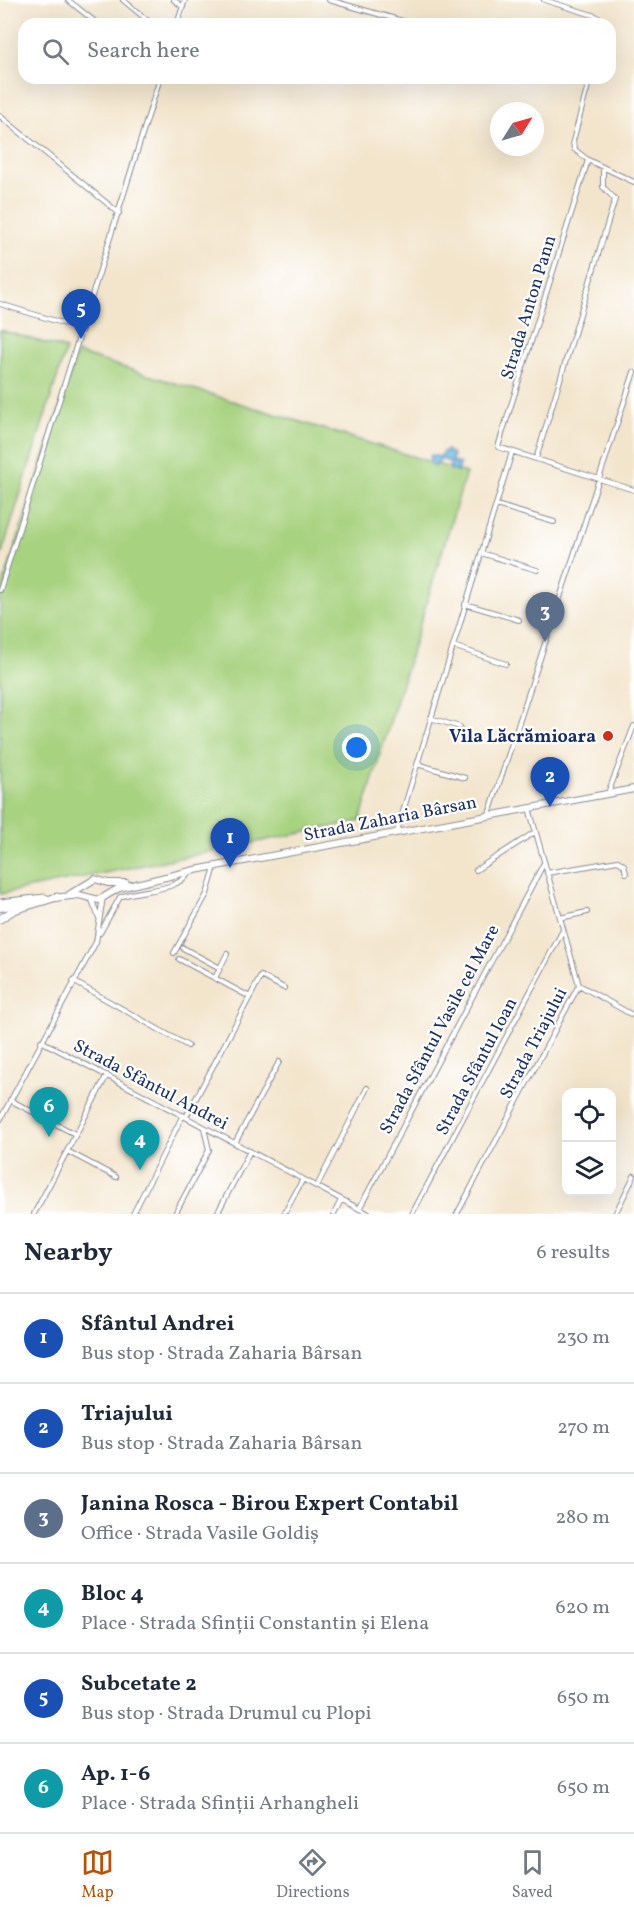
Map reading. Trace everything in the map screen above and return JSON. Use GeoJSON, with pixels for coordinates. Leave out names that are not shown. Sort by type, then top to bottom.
{"type":"FeatureCollection","features":[{"type":"Feature","properties":{"kind":"highway"},"geometry":{"type":"LineString","coordinates":[[0,903],[60,896]]}},
{"type":"Feature","properties":{"kind":"highway"},"geometry":{"type":"LineString","coordinates":[[0,919],[14,910],[60,896]]}},
{"type":"Feature","properties":{"kind":"main road","name":"Strada Zaharia Bârsan"},"geometry":{"type":"LineString","coordinates":[[153,881],[189,871],[397,831],[634,789]]}},
{"type":"Feature","properties":{"kind":"main road"},"geometry":{"type":"LineString","coordinates":[[0,908],[60,896],[88,885],[95,879],[104,882],[153,881]]}},
{"type":"Feature","properties":{"kind":"main road"},"geometry":{"type":"LineString","coordinates":[[60,896],[105,896],[119,888],[153,881]]}},
{"type":"Feature","properties":{"kind":"main road"},"geometry":{"type":"LineString","coordinates":[[104,882],[105,896]]}},
{"type":"Feature","properties":{"kind":"main road"},"geometry":{"type":"LineString","coordinates":[[88,885],[91,897]]}},
{"type":"Feature","properties":{"kind":"street"},"geometry":{"type":"LineString","coordinates":[[68,0],[90,18]]}},
{"type":"Feature","properties":{"kind":"street"},"geometry":{"type":"LineString","coordinates":[[123,0],[145,18]]}},
{"type":"Feature","properties":{"kind":"street"},"geometry":{"type":"LineString","coordinates":[[174,0],[183,7]]}},
{"type":"Feature","properties":{"kind":"street"},"geometry":{"type":"LineString","coordinates":[[179,18],[185,0]]}},
{"type":"Feature","properties":{"kind":"street"},"geometry":{"type":"LineString","coordinates":[[329,0],[392,18]]}},
{"type":"Feature","properties":{"kind":"street"},"geometry":{"type":"LineString","coordinates":[[544,0],[598,18]]}},
{"type":"Feature","properties":{"kind":"street"},"geometry":{"type":"LineString","coordinates":[[0,590],[158,84]]}},
{"type":"Feature","properties":{"kind":"street"},"geometry":{"type":"LineString","coordinates":[[588,84],[573,141],[577,154],[634,182]]}},
{"type":"Feature","properties":{"kind":"street"},"geometry":{"type":"LineString","coordinates":[[0,116],[119,213]]}},
{"type":"Feature","properties":{"kind":"street","name":"Strada Anton Pann"},"geometry":{"type":"LineString","coordinates":[[512,452],[498,447],[588,160]]}},
{"type":"Feature","properties":{"kind":"street"},"geometry":{"type":"LineString","coordinates":[[536,459],[615,199],[603,187],[603,167]]}},
{"type":"Feature","properties":{"kind":"street"},"geometry":{"type":"LineString","coordinates":[[0,304],[82,329]]}},
{"type":"Feature","properties":{"kind":"street"},"geometry":{"type":"LineString","coordinates":[[489,814],[634,372]]}},
{"type":"Feature","properties":{"kind":"street"},"geometry":{"type":"LineString","coordinates":[[397,831],[512,452],[634,490]]}},
{"type":"Feature","properties":{"kind":"street"},"geometry":{"type":"LineString","coordinates":[[496,505],[554,522]]}},
{"type":"Feature","properties":{"kind":"street"},"geometry":{"type":"LineString","coordinates":[[481,553],[537,570]]}},
{"type":"Feature","properties":{"kind":"street"},"geometry":{"type":"LineString","coordinates":[[465,604],[519,620]]}},
{"type":"Feature","properties":{"kind":"street"},"geometry":{"type":"LineString","coordinates":[[453,646],[506,664]]}},
{"type":"Feature","properties":{"kind":"street"},"geometry":{"type":"LineString","coordinates":[[430,718],[460,727]]}},
{"type":"Feature","properties":{"kind":"street"},"geometry":{"type":"LineString","coordinates":[[608,794],[634,726]]}},
{"type":"Feature","properties":{"kind":"street"},"geometry":{"type":"LineString","coordinates":[[417,764],[465,778]]}},
{"type":"Feature","properties":{"kind":"street","name":"Strada Triajului"},"geometry":{"type":"LineString","coordinates":[[457,1214],[579,985],[528,807]]}},
{"type":"Feature","properties":{"kind":"street"},"geometry":{"type":"LineString","coordinates":[[476,870],[507,853],[535,832]]}},
{"type":"Feature","properties":{"kind":"street"},"geometry":{"type":"LineString","coordinates":[[547,873],[618,861],[624,865],[626,873]]}},
{"type":"Feature","properties":{"kind":"street","name":"Strada Sfântul Vasile cel Mare"},"geometry":{"type":"LineString","coordinates":[[359,1209],[544,862]]}},
{"type":"Feature","properties":{"kind":"street"},"geometry":{"type":"LineString","coordinates":[[174,953],[207,894],[215,867]]}},
{"type":"Feature","properties":{"kind":"street"},"geometry":{"type":"LineString","coordinates":[[0,1120],[120,897],[175,884],[185,878],[189,871]]}},
{"type":"Feature","properties":{"kind":"street"},"geometry":{"type":"LineString","coordinates":[[99,933],[99,919],[105,896]]}},
{"type":"Feature","properties":{"kind":"street"},"geometry":{"type":"LineString","coordinates":[[91,897],[99,919]]}},
{"type":"Feature","properties":{"kind":"street"},"geometry":{"type":"LineString","coordinates":[[560,918],[587,912]]}},
{"type":"Feature","properties":{"kind":"street","name":"Strada Sfântul Ioan"},"geometry":{"type":"LineString","coordinates":[[412,1214],[563,930]]}},
{"type":"Feature","properties":{"kind":"street"},"geometry":{"type":"LineString","coordinates":[[183,948],[220,968]]}},
{"type":"Feature","properties":{"kind":"street"},"geometry":{"type":"LineString","coordinates":[[215,978],[227,954]]}},
{"type":"Feature","properties":{"kind":"street"},"geometry":{"type":"LineString","coordinates":[[179,959],[250,997]]}},
{"type":"Feature","properties":{"kind":"street"},"geometry":{"type":"LineString","coordinates":[[133,1214],[261,976],[284,988]]}},
{"type":"Feature","properties":{"kind":"street"},"geometry":{"type":"LineString","coordinates":[[73,981],[188,1046]]}},
{"type":"Feature","properties":{"kind":"street"},"geometry":{"type":"LineString","coordinates":[[579,985],[634,1016]]}},
{"type":"Feature","properties":{"kind":"street","name":"Strada Sfântul Andrei"},"geometry":{"type":"LineString","coordinates":[[41,1041],[369,1214]]}},
{"type":"Feature","properties":{"kind":"street"},"geometry":{"type":"LineString","coordinates":[[235,1144],[279,1062]]}},
{"type":"Feature","properties":{"kind":"street"},"geometry":{"type":"LineString","coordinates":[[34,1214],[107,1075]]}},
{"type":"Feature","properties":{"kind":"street"},"geometry":{"type":"LineString","coordinates":[[317,1186],[367,1088]]}},
{"type":"Feature","properties":{"kind":"street"},"geometry":{"type":"LineString","coordinates":[[10,1100],[75,1134]]}},
{"type":"Feature","properties":{"kind":"street"},"geometry":{"type":"LineString","coordinates":[[175,1214],[209,1150],[204,1127]]}},
{"type":"Feature","properties":{"kind":"street"},"geometry":{"type":"LineString","coordinates":[[66,1151],[116,1177]]}},
{"type":"Feature","properties":{"kind":"street"},"geometry":{"type":"LineString","coordinates":[[217,1214],[250,1151]]}},
{"type":"Feature","properties":{"kind":"street"},"geometry":{"type":"LineString","coordinates":[[615,1214],[634,1176]]}},
{"type":"Feature","properties":{"kind":"street"},"geometry":{"type":"LineString","coordinates":[[284,1214],[303,1179]]}},
{"type":"Feature","properties":{"kind":"street"},"geometry":{"type":"LineString","coordinates":[[334,1214],[341,1200]]}},
{"type":"Feature","properties":{"kind":"green space"},"geometry":{"type":"Polygon","coordinates":[[[0,330],[66,349],[0,559],[0,330]]]}},
{"type":"Feature","properties":{"kind":"green space"},"geometry":{"type":"Polygon","coordinates":[[[77,353],[466,473],[360,821],[0,894],[0,595],[77,353]]]}},
{"type":"Feature","properties":{"kind":"water"},"geometry":{"type":"Polygon","coordinates":[[[447,450],[453,454],[452,461],[460,464],[458,472],[450,470],[450,462],[441,459],[435,467],[429,462],[431,455],[440,457],[447,450]]]}},
{"type":"Feature","properties":{"kind":"place","name":"Subcetate 2"},"geometry":{"type":"Point","coordinates":[81,339]}},
{"type":"Feature","properties":{"kind":"place","name":"Janina Rosca - Birou Expert Contabil"},"geometry":{"type":"Point","coordinates":[545,642]}},
{"type":"Feature","properties":{"kind":"place","name":"Vila Lăcrămioara"},"geometry":{"type":"Point","coordinates":[608,736]}},
{"type":"Feature","properties":{"kind":"place","name":"Triajului"},"geometry":{"type":"Point","coordinates":[550,807]}},
{"type":"Feature","properties":{"kind":"place","name":"Sfântul Andrei"},"geometry":{"type":"Point","coordinates":[230,868]}},
{"type":"Feature","properties":{"kind":"place","name":"Ap. 1-6"},"geometry":{"type":"Point","coordinates":[49,1137]}},
{"type":"Feature","properties":{"kind":"place","name":"Bloc 4"},"geometry":{"type":"Point","coordinates":[140,1170]}}]}
